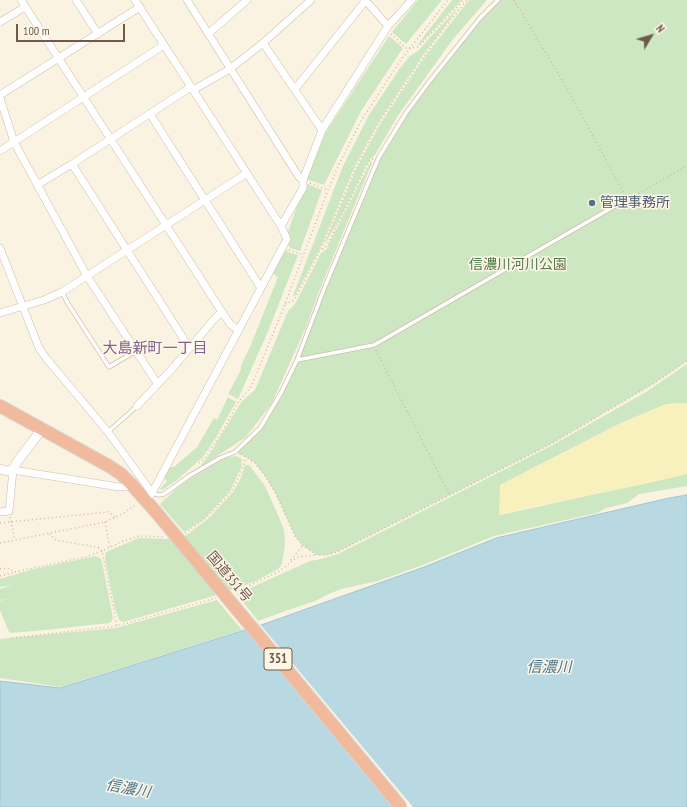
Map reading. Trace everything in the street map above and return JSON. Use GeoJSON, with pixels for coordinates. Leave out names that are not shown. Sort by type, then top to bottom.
{"type":"FeatureCollection","features":[{"type":"Feature","properties":{"kind":"highway","name":"国道351号"},"geometry":{"type":"LineString","coordinates":[[0,406],[109,466],[121,474],[146,498],[401,807]]}},
{"type":"Feature","properties":{"kind":"street"},"geometry":{"type":"LineString","coordinates":[[76,0],[98,34]]}},
{"type":"Feature","properties":{"kind":"street"},"geometry":{"type":"LineString","coordinates":[[0,248],[39,348],[108,432],[146,498],[162,472],[287,239],[281,226],[135,0]]}},
{"type":"Feature","properties":{"kind":"street"},"geometry":{"type":"LineString","coordinates":[[187,0],[299,177],[303,180]]}},
{"type":"Feature","properties":{"kind":"street"},"geometry":{"type":"LineString","coordinates":[[208,34],[247,0]]}},
{"type":"Feature","properties":{"kind":"street"},"geometry":{"type":"LineString","coordinates":[[37,185],[150,114],[230,69],[263,43],[311,0]]}},
{"type":"Feature","properties":{"kind":"street"},"geometry":{"type":"LineString","coordinates":[[295,89],[365,0],[387,28]]}},
{"type":"Feature","properties":{"kind":"street"},"geometry":{"type":"LineString","coordinates":[[281,226],[303,188],[303,180],[322,130],[387,28],[412,0]]}},
{"type":"Feature","properties":{"kind":"street"},"geometry":{"type":"LineString","coordinates":[[0,22],[23,3],[222,312],[231,325],[239,330]]}},
{"type":"Feature","properties":{"kind":"street"},"geometry":{"type":"LineString","coordinates":[[140,7],[57,58],[0,96],[14,142],[37,185],[88,276],[157,383]]}},
{"type":"Feature","properties":{"kind":"street"},"geometry":{"type":"LineString","coordinates":[[263,43],[322,130]]}},
{"type":"Feature","properties":{"kind":"street"},"geometry":{"type":"LineString","coordinates":[[0,151],[164,45]]}},
{"type":"Feature","properties":{"kind":"street"},"geometry":{"type":"LineString","coordinates":[[150,114],[261,288]]}},
{"type":"Feature","properties":{"kind":"street"},"geometry":{"type":"LineString","coordinates":[[72,164],[126,251],[185,341],[191,346]]}},
{"type":"Feature","properties":{"kind":"street"},"geometry":{"type":"LineString","coordinates":[[0,313],[44,300],[62,292],[247,173]]}},
{"type":"Feature","properties":{"kind":"street"},"geometry":{"type":"LineString","coordinates":[[137,406],[222,312]]}},
{"type":"Feature","properties":{"kind":"street"},"geometry":{"type":"LineString","coordinates":[[0,512],[9,511],[13,470],[17,462],[42,429]]}},
{"type":"Feature","properties":{"kind":"street"},"geometry":{"type":"LineString","coordinates":[[0,470],[13,470],[119,487],[126,487],[132,484]]}},
{"type":"Feature","properties":{"kind":"lane"},"geometry":{"type":"LineString","coordinates":[[146,498],[164,494],[189,476],[220,458],[235,452],[260,428],[281,393],[297,360],[329,277],[379,157],[406,113],[428,82],[480,18],[498,0]]}},
{"type":"Feature","properties":{"kind":"lane"},"geometry":{"type":"LineString","coordinates":[[297,360],[374,345],[627,199]]}},
{"type":"Feature","properties":{"kind":"lane"},"geometry":{"type":"LineString","coordinates":[[62,292],[109,367],[136,351]]}},
{"type":"Feature","properties":{"kind":"lane"},"geometry":{"type":"LineString","coordinates":[[108,432],[137,406]]}},
{"type":"Feature","properties":{"kind":"path"},"geometry":{"type":"LineString","coordinates":[[189,476],[206,457],[239,401],[251,387],[264,359],[328,190],[340,162],[361,121],[374,98],[409,49],[448,0]]}},
{"type":"Feature","properties":{"kind":"path"},"geometry":{"type":"LineString","coordinates":[[409,49],[418,48],[465,0]]}},
{"type":"Feature","properties":{"kind":"path"},"geometry":{"type":"LineString","coordinates":[[285,304],[293,301],[296,297],[321,250],[356,167],[378,124],[438,36],[465,0]]}},
{"type":"Feature","properties":{"kind":"path"},"geometry":{"type":"LineString","coordinates":[[514,0],[565,85],[627,199],[687,166]]}},
{"type":"Feature","properties":{"kind":"path"},"geometry":{"type":"LineString","coordinates":[[387,28],[409,49]]}},
{"type":"Feature","properties":{"kind":"path"},"geometry":{"type":"LineString","coordinates":[[321,250],[324,249],[328,243],[371,159],[379,157]]}},
{"type":"Feature","properties":{"kind":"path"},"geometry":{"type":"LineString","coordinates":[[303,180],[328,190]]}},
{"type":"Feature","properties":{"kind":"path"},"geometry":{"type":"LineString","coordinates":[[284,244],[290,250],[304,255]]}},
{"type":"Feature","properties":{"kind":"path"},"geometry":{"type":"LineString","coordinates":[[374,345],[449,494]]}},
{"type":"Feature","properties":{"kind":"path"},"geometry":{"type":"LineString","coordinates":[[230,594],[269,578],[297,557],[327,555],[337,552],[449,494],[549,445],[652,384],[687,361]]}},
{"type":"Feature","properties":{"kind":"path"},"geometry":{"type":"LineString","coordinates":[[235,452],[246,457],[255,464],[265,476],[275,492],[295,536],[302,545],[317,555]]}},
{"type":"Feature","properties":{"kind":"path"},"geometry":{"type":"LineString","coordinates":[[180,534],[187,533],[193,529],[223,502],[236,482],[246,457]]}},
{"type":"Feature","properties":{"kind":"path"},"geometry":{"type":"LineString","coordinates":[[0,544],[105,522],[116,518],[146,498]]}},
{"type":"Feature","properties":{"kind":"path"},"geometry":{"type":"LineString","coordinates":[[0,522],[108,512],[116,518]]}},
{"type":"Feature","properties":{"kind":"path"},"geometry":{"type":"LineString","coordinates":[[10,515],[15,540]]}},
{"type":"Feature","properties":{"kind":"path"},"geometry":{"type":"LineString","coordinates":[[105,522],[110,547]]}},
{"type":"Feature","properties":{"kind":"path"},"geometry":{"type":"LineString","coordinates":[[49,534],[56,540],[99,548],[102,551],[117,626]]}},
{"type":"Feature","properties":{"kind":"path"},"geometry":{"type":"LineString","coordinates":[[0,576],[85,557],[139,536],[167,537]]}},
{"type":"Feature","properties":{"kind":"path"},"geometry":{"type":"LineString","coordinates":[[290,562],[302,545]]}},
{"type":"Feature","properties":{"kind":"path"},"geometry":{"type":"LineString","coordinates":[[0,569],[7,568],[15,572]]}},
{"type":"Feature","properties":{"kind":"path"},"geometry":{"type":"LineString","coordinates":[[12,638],[117,626],[218,597]]}},
{"type":"Feature","properties":{"kind":"green space"},"geometry":{"type":"Polygon","coordinates":[[[418,0],[442,0],[406,44],[392,32],[418,0]]]}},
{"type":"Feature","properties":{"kind":"green space"},"geometry":{"type":"Polygon","coordinates":[[[452,0],[462,0],[419,45],[418,44],[452,0]]]}},
{"type":"Feature","properties":{"kind":"green space"},"geometry":{"type":"Polygon","coordinates":[[[469,0],[487,0],[453,39],[397,117],[375,155],[367,164],[344,211],[325,244],[357,167],[380,124],[426,55],[469,0]]]}},
{"type":"Feature","properties":{"kind":"green space","name":"信濃川河川公園"},"geometry":{"type":"Polygon","coordinates":[[[498,0],[687,0],[687,361],[653,384],[549,445],[337,552],[327,555],[317,555],[302,545],[295,536],[275,492],[255,463],[235,452],[260,428],[281,393],[379,157],[406,113],[455,47],[498,0]]]}},
{"type":"Feature","properties":{"kind":"green space"},"geometry":{"type":"Polygon","coordinates":[[[460,6],[424,54],[378,123],[355,166],[321,247],[295,296],[293,296],[343,166],[369,115],[400,68],[410,56],[418,51],[460,6]]]}},
{"type":"Feature","properties":{"kind":"green space"},"geometry":{"type":"Polygon","coordinates":[[[389,36],[403,48],[361,111],[324,185],[306,179],[326,132],[389,36]]]}},
{"type":"Feature","properties":{"kind":"green space"},"geometry":{"type":"Polygon","coordinates":[[[371,161],[372,163],[322,284],[306,327],[272,403],[246,437],[202,466],[201,465],[209,455],[242,401],[255,390],[288,311],[295,304],[321,253],[327,249],[371,161]]]}},
{"type":"Feature","properties":{"kind":"green space"},"geometry":{"type":"Polygon","coordinates":[[[305,183],[322,190],[300,251],[290,248],[288,244],[290,238],[288,232],[305,183]]]}},
{"type":"Feature","properties":{"kind":"green space"},"geometry":{"type":"Polygon","coordinates":[[[284,247],[288,252],[298,255],[269,329],[238,399],[228,394],[241,370],[241,366],[278,277],[272,273],[284,247]]]}},
{"type":"Feature","properties":{"kind":"green space"},"geometry":{"type":"Polygon","coordinates":[[[687,364],[687,403],[666,404],[619,424],[500,485],[500,515],[687,474],[687,486],[639,494],[627,503],[606,508],[597,513],[494,536],[423,565],[378,581],[341,589],[315,601],[258,621],[237,594],[310,561],[338,554],[549,447],[646,392],[687,364]]]}},
{"type":"Feature","properties":{"kind":"green space"},"geometry":{"type":"Polygon","coordinates":[[[228,397],[236,402],[203,457],[177,480],[162,490],[160,489],[167,481],[163,477],[171,467],[174,467],[197,447],[214,418],[217,420],[228,397]]]}},
{"type":"Feature","properties":{"kind":"green space"},"geometry":{"type":"Polygon","coordinates":[[[236,456],[242,459],[242,466],[230,491],[204,519],[184,532],[160,504],[177,488],[191,478],[225,458],[236,456]]]}},
{"type":"Feature","properties":{"kind":"green space"},"geometry":{"type":"Polygon","coordinates":[[[245,465],[249,465],[265,486],[284,530],[285,544],[282,564],[278,569],[254,582],[210,597],[123,622],[119,620],[115,609],[105,559],[106,552],[139,538],[165,539],[184,537],[209,518],[233,492],[241,478],[245,465]]]}},
{"type":"Feature","properties":{"kind":"green space"},"geometry":{"type":"Polygon","coordinates":[[[96,556],[101,559],[103,567],[113,618],[111,622],[45,630],[9,632],[0,610],[0,601],[7,598],[0,600],[0,589],[12,585],[0,587],[0,579],[34,569],[96,556]]]}},
{"type":"Feature","properties":{"kind":"green space"},"geometry":{"type":"Polygon","coordinates":[[[217,600],[242,630],[60,687],[0,678],[0,639],[116,628],[217,600]]]}},
{"type":"Feature","properties":{"kind":"sand"},"geometry":{"type":"Polygon","coordinates":[[[687,403],[687,474],[499,515],[500,485],[619,424],[666,404],[687,403]]]}},
{"type":"Feature","properties":{"kind":"water","name":"信濃川"},"geometry":{"type":"Polygon","coordinates":[[[687,495],[687,807],[0,807],[0,681],[60,688],[264,624],[424,567],[496,538],[687,495]]]}},
{"type":"Feature","properties":{"kind":"pier"},"geometry":{"type":"Polygon","coordinates":[[[259,623],[413,807],[395,807],[252,625],[259,623]]]}},
{"type":"Feature","properties":{"kind":"place","name":"管理事務所"},"geometry":{"type":"Point","coordinates":[592,203]}},
{"type":"Feature","properties":{"kind":"district","name":"大島新町一丁目"},"geometry":{"type":"Point","coordinates":[155,349]}}]}
